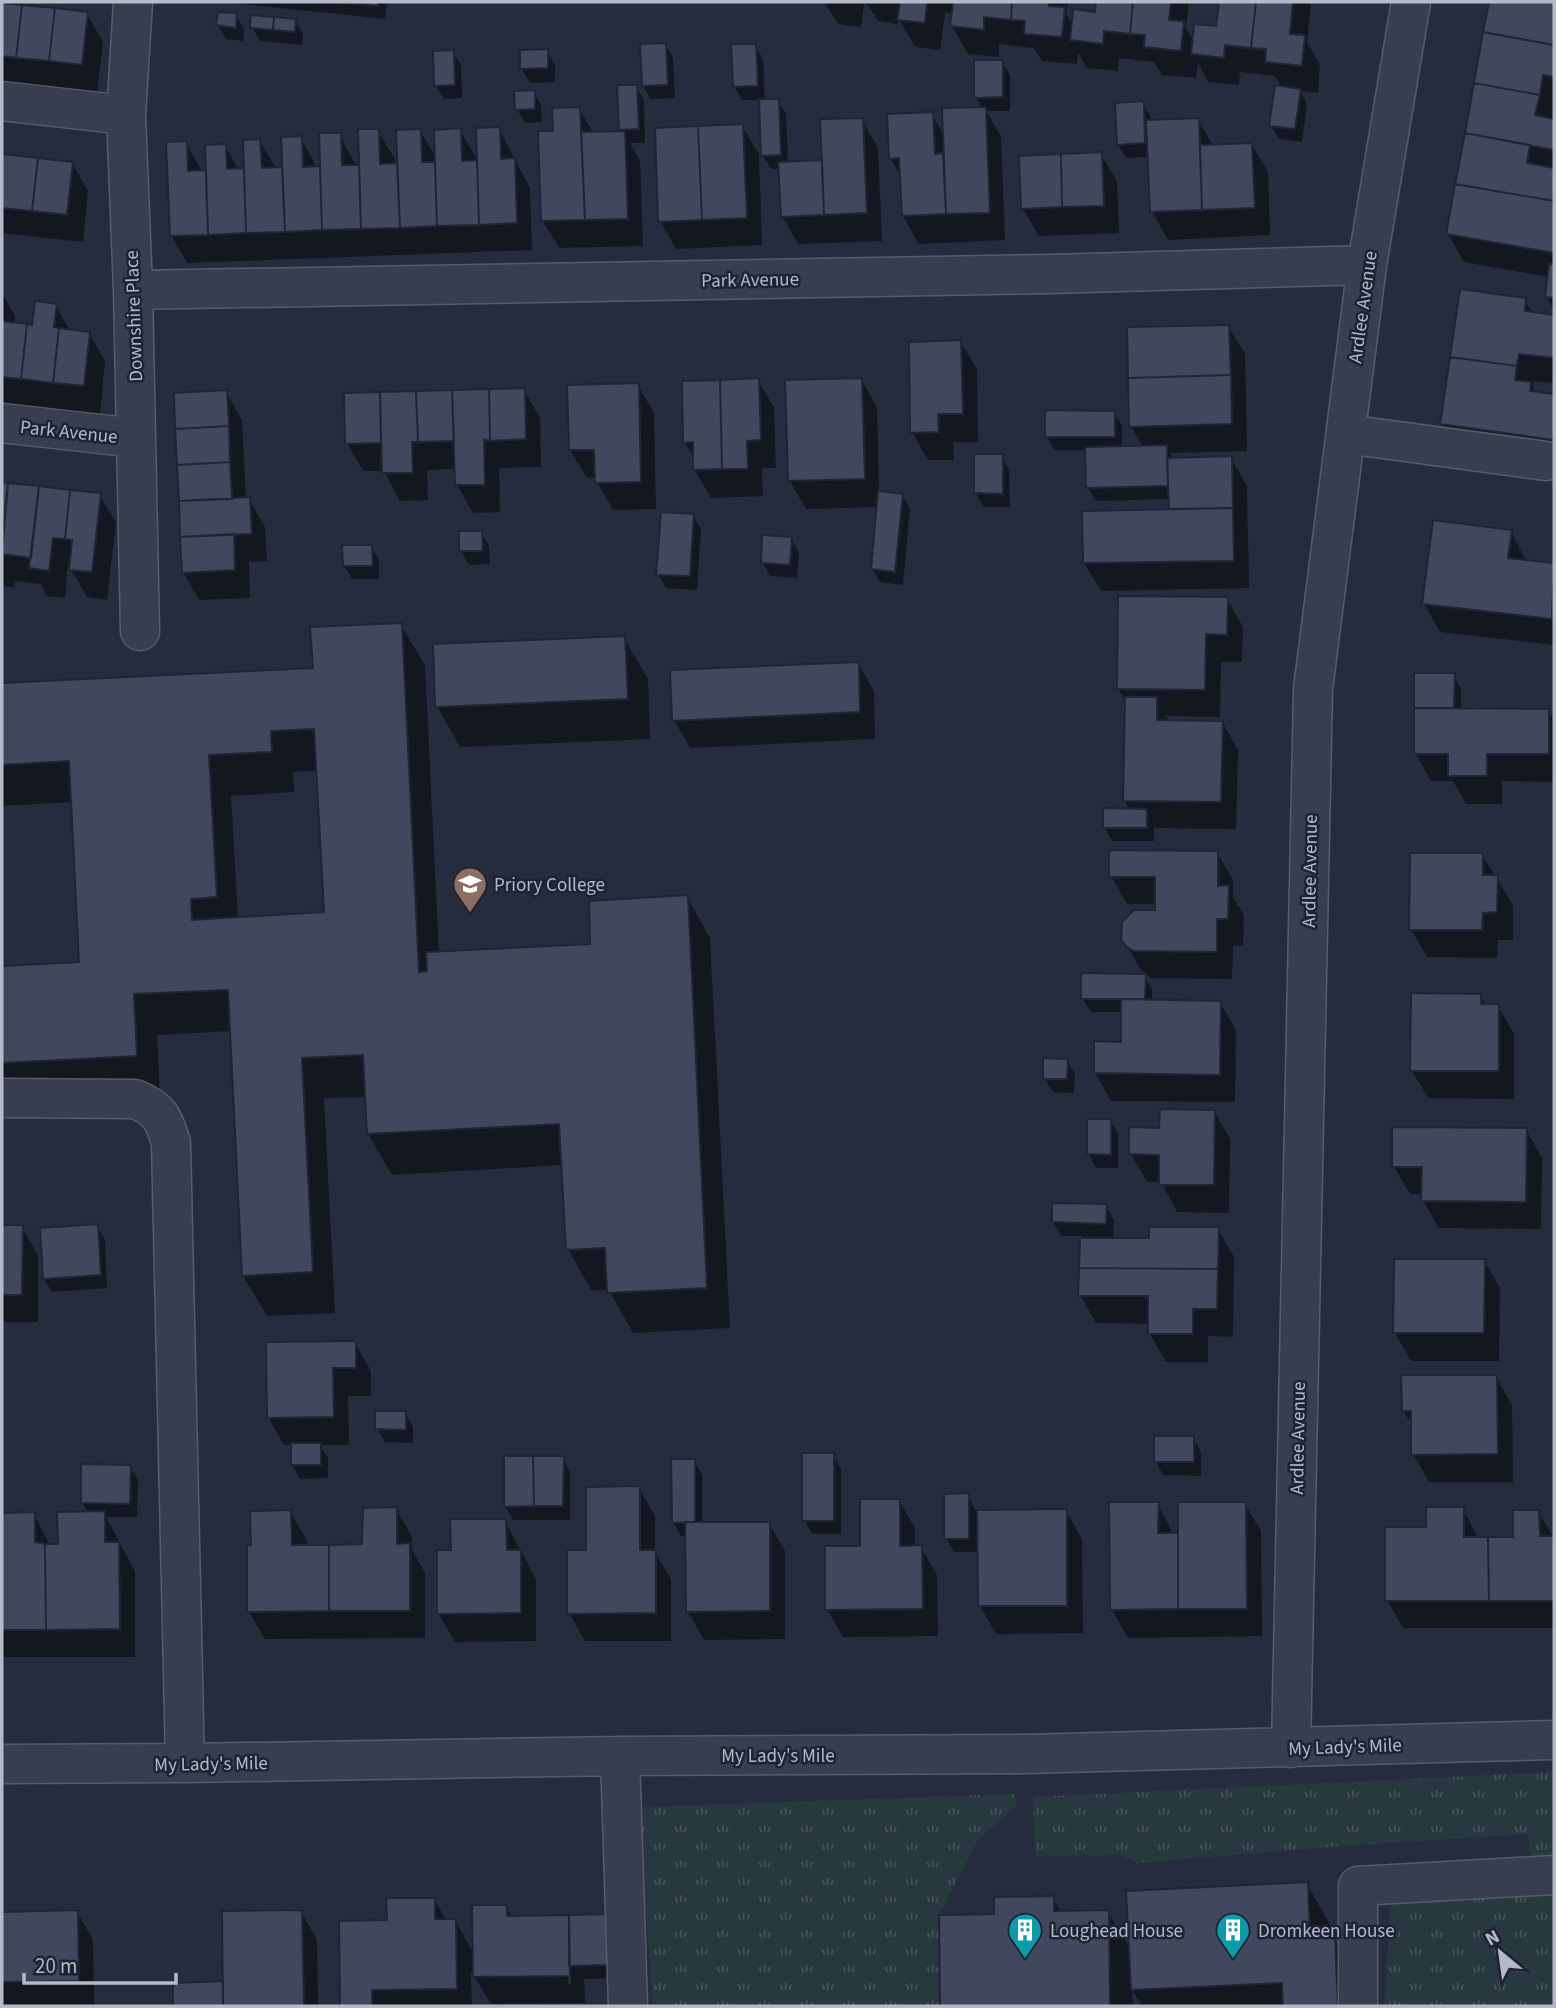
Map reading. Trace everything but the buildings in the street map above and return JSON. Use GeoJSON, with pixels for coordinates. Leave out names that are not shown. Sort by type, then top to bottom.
{"type":"FeatureCollection","features":[{"type":"Feature","properties":{"kind":"street","name":"Downshire Place"},"geometry":{"type":"LineString","coordinates":[[133,2],[126,115],[133,290],[140,631]]}},
{"type":"Feature","properties":{"kind":"street","name":"Ardlee Avenue"},"geometry":{"type":"LineString","coordinates":[[1291,1748],[1313,689],[1367,265],[1411,2]]}},
{"type":"Feature","properties":{"kind":"street"},"geometry":{"type":"LineString","coordinates":[[2,102],[126,115]]}},
{"type":"Feature","properties":{"kind":"street","name":"Park Avenue"},"geometry":{"type":"LineString","coordinates":[[133,290],[1036,275],[1367,265]]}},
{"type":"Feature","properties":{"kind":"street","name":"Park Avenue"},"geometry":{"type":"LineString","coordinates":[[2,424],[136,438]]}},
{"type":"Feature","properties":{"kind":"street"},"geometry":{"type":"LineString","coordinates":[[1346,434],[1546,461]]}},
{"type":"Feature","properties":{"kind":"street"},"geometry":{"type":"LineString","coordinates":[[2,1098],[135,1099],[152,1106],[165,1122],[171,1143],[185,1763]]}},
{"type":"Feature","properties":{"kind":"street","name":"My Lady's Mile"},"geometry":{"type":"LineString","coordinates":[[2,1764],[1026,1754],[1554,1740]]}},
{"type":"Feature","properties":{"kind":"street"},"geometry":{"type":"LineString","coordinates":[[620,1756],[628,2006]]}},
{"type":"Feature","properties":{"kind":"street"},"geometry":{"type":"LineString","coordinates":[[1358,2006],[1358,1886],[1554,1875]]}},
{"type":"Feature","properties":{"kind":"green space"},"geometry":{"type":"Polygon","coordinates":[[[1554,1772],[1554,2006],[1384,2006],[1391,1901],[1533,1876],[1528,1834],[1137,1863],[1120,1855],[1035,1856],[1033,1797],[1554,1772]]]}},
{"type":"Feature","properties":{"kind":"green space"},"geometry":{"type":"Polygon","coordinates":[[[1015,1794],[1016,1806],[978,1840],[939,1915],[940,2006],[653,2006],[638,1807],[1015,1794]]]}},
{"type":"Feature","properties":{"kind":"place","name":"Priory College"},"geometry":{"type":"Point","coordinates":[470,914]}},
{"type":"Feature","properties":{"kind":"place","name":"Loughead House"},"geometry":{"type":"Point","coordinates":[1025,1960]}},
{"type":"Feature","properties":{"kind":"place","name":"Dromkeen House"},"geometry":{"type":"Point","coordinates":[1233,1960]}}]}
